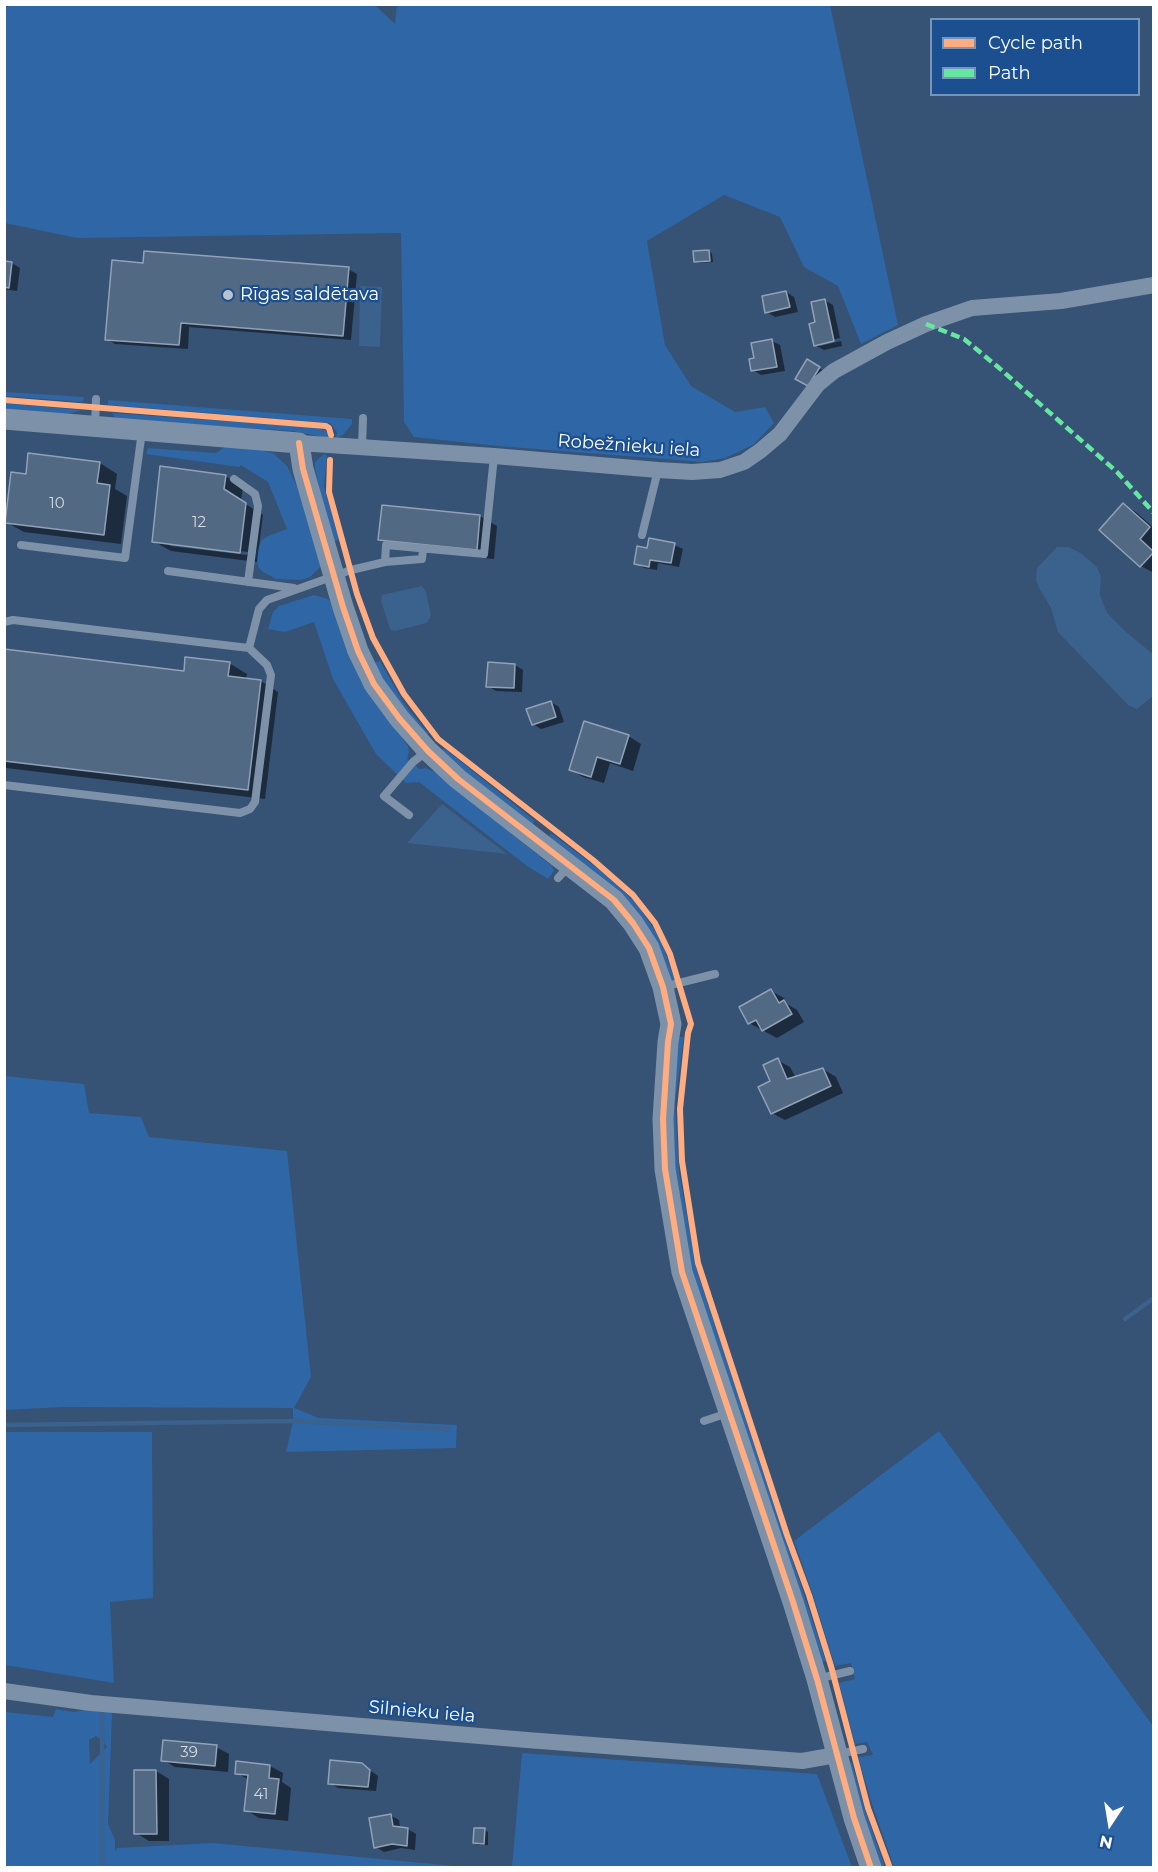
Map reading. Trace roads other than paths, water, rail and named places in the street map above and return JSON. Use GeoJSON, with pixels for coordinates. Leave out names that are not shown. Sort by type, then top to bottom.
{"type":"FeatureCollection","features":[{"type":"Feature","properties":{"kind":"street","name":"Robežnieku iela"},"geometry":{"type":"LineString","coordinates":[[298,443],[658,470],[692,472],[720,470],[744,462],[760,452],[780,434],[818,384],[834,371],[887,342],[948,315],[972,308],[1062,300],[1154,285]]}},
{"type":"Feature","properties":{"kind":"street"},"geometry":{"type":"LineString","coordinates":[[4,419],[298,443],[303,469],[334,577],[358,651],[374,684],[399,718],[428,751],[564,872],[614,900],[633,923],[649,948],[663,987],[671,1024],[663,1119],[668,1196],[682,1272],[793,1602],[817,1679],[854,1818],[871,1868]]}},
{"type":"Feature","properties":{"kind":"street","name":"Silnieku iela"},"geometry":{"type":"LineString","coordinates":[[4,1690],[91,1703],[527,1740],[802,1761],[836,1755]]}},
{"type":"Feature","properties":{"kind":"lane"},"geometry":{"type":"LineString","coordinates":[[94,426],[96,399]]}},
{"type":"Feature","properties":{"kind":"lane"},"geometry":{"type":"LineString","coordinates":[[362,448],[363,418]]}},
{"type":"Feature","properties":{"kind":"lane"},"geometry":{"type":"LineString","coordinates":[[21,545],[125,558],[142,430]]}},
{"type":"Feature","properties":{"kind":"lane"},"geometry":{"type":"LineString","coordinates":[[385,562],[386,545],[484,554],[494,456]]}},
{"type":"Feature","properties":{"kind":"lane"},"geometry":{"type":"LineString","coordinates":[[642,534],[658,470]]}},
{"type":"Feature","properties":{"kind":"lane"},"geometry":{"type":"LineString","coordinates":[[234,479],[255,494],[258,506],[248,582]]}},
{"type":"Feature","properties":{"kind":"lane"},"geometry":{"type":"LineString","coordinates":[[249,648],[259,609],[267,600],[351,570],[385,562],[422,559],[423,549]]}},
{"type":"Feature","properties":{"kind":"lane"},"geometry":{"type":"LineString","coordinates":[[168,571],[298,589]]}},
{"type":"Feature","properties":{"kind":"lane"},"geometry":{"type":"LineString","coordinates":[[4,622],[13,620],[249,648],[267,665],[271,675],[255,802],[250,809],[240,813],[4,785]]}},
{"type":"Feature","properties":{"kind":"lane"},"geometry":{"type":"LineString","coordinates":[[409,815],[384,796],[413,762],[428,751]]}},
{"type":"Feature","properties":{"kind":"lane"},"geometry":{"type":"LineString","coordinates":[[663,987],[715,974]]}},
{"type":"Feature","properties":{"kind":"lane"},"geometry":{"type":"LineString","coordinates":[[704,1421],[729,1413]]}},
{"type":"Feature","properties":{"kind":"lane"},"geometry":{"type":"LineString","coordinates":[[817,1679],[850,1671]]}},
{"type":"Feature","properties":{"kind":"lane"},"geometry":{"type":"LineString","coordinates":[[836,1755],[863,1749]]}},
{"type":"Feature","properties":{"kind":"waterway"},"geometry":{"type":"LineString","coordinates":[[1125,1319],[1154,1298]]}},
{"type":"Feature","properties":{"kind":"waterway"},"geometry":{"type":"LineString","coordinates":[[4,1425],[293,1421],[448,1429]]}},
{"type":"Feature","properties":{"kind":"waterway"},"geometry":{"type":"LineString","coordinates":[[102,1712],[102,1868]]}},
{"type":"Feature","properties":{"kind":"place","name":"Rīgas saldētava"},"geometry":{"type":"Point","coordinates":[228,295]}}]}
